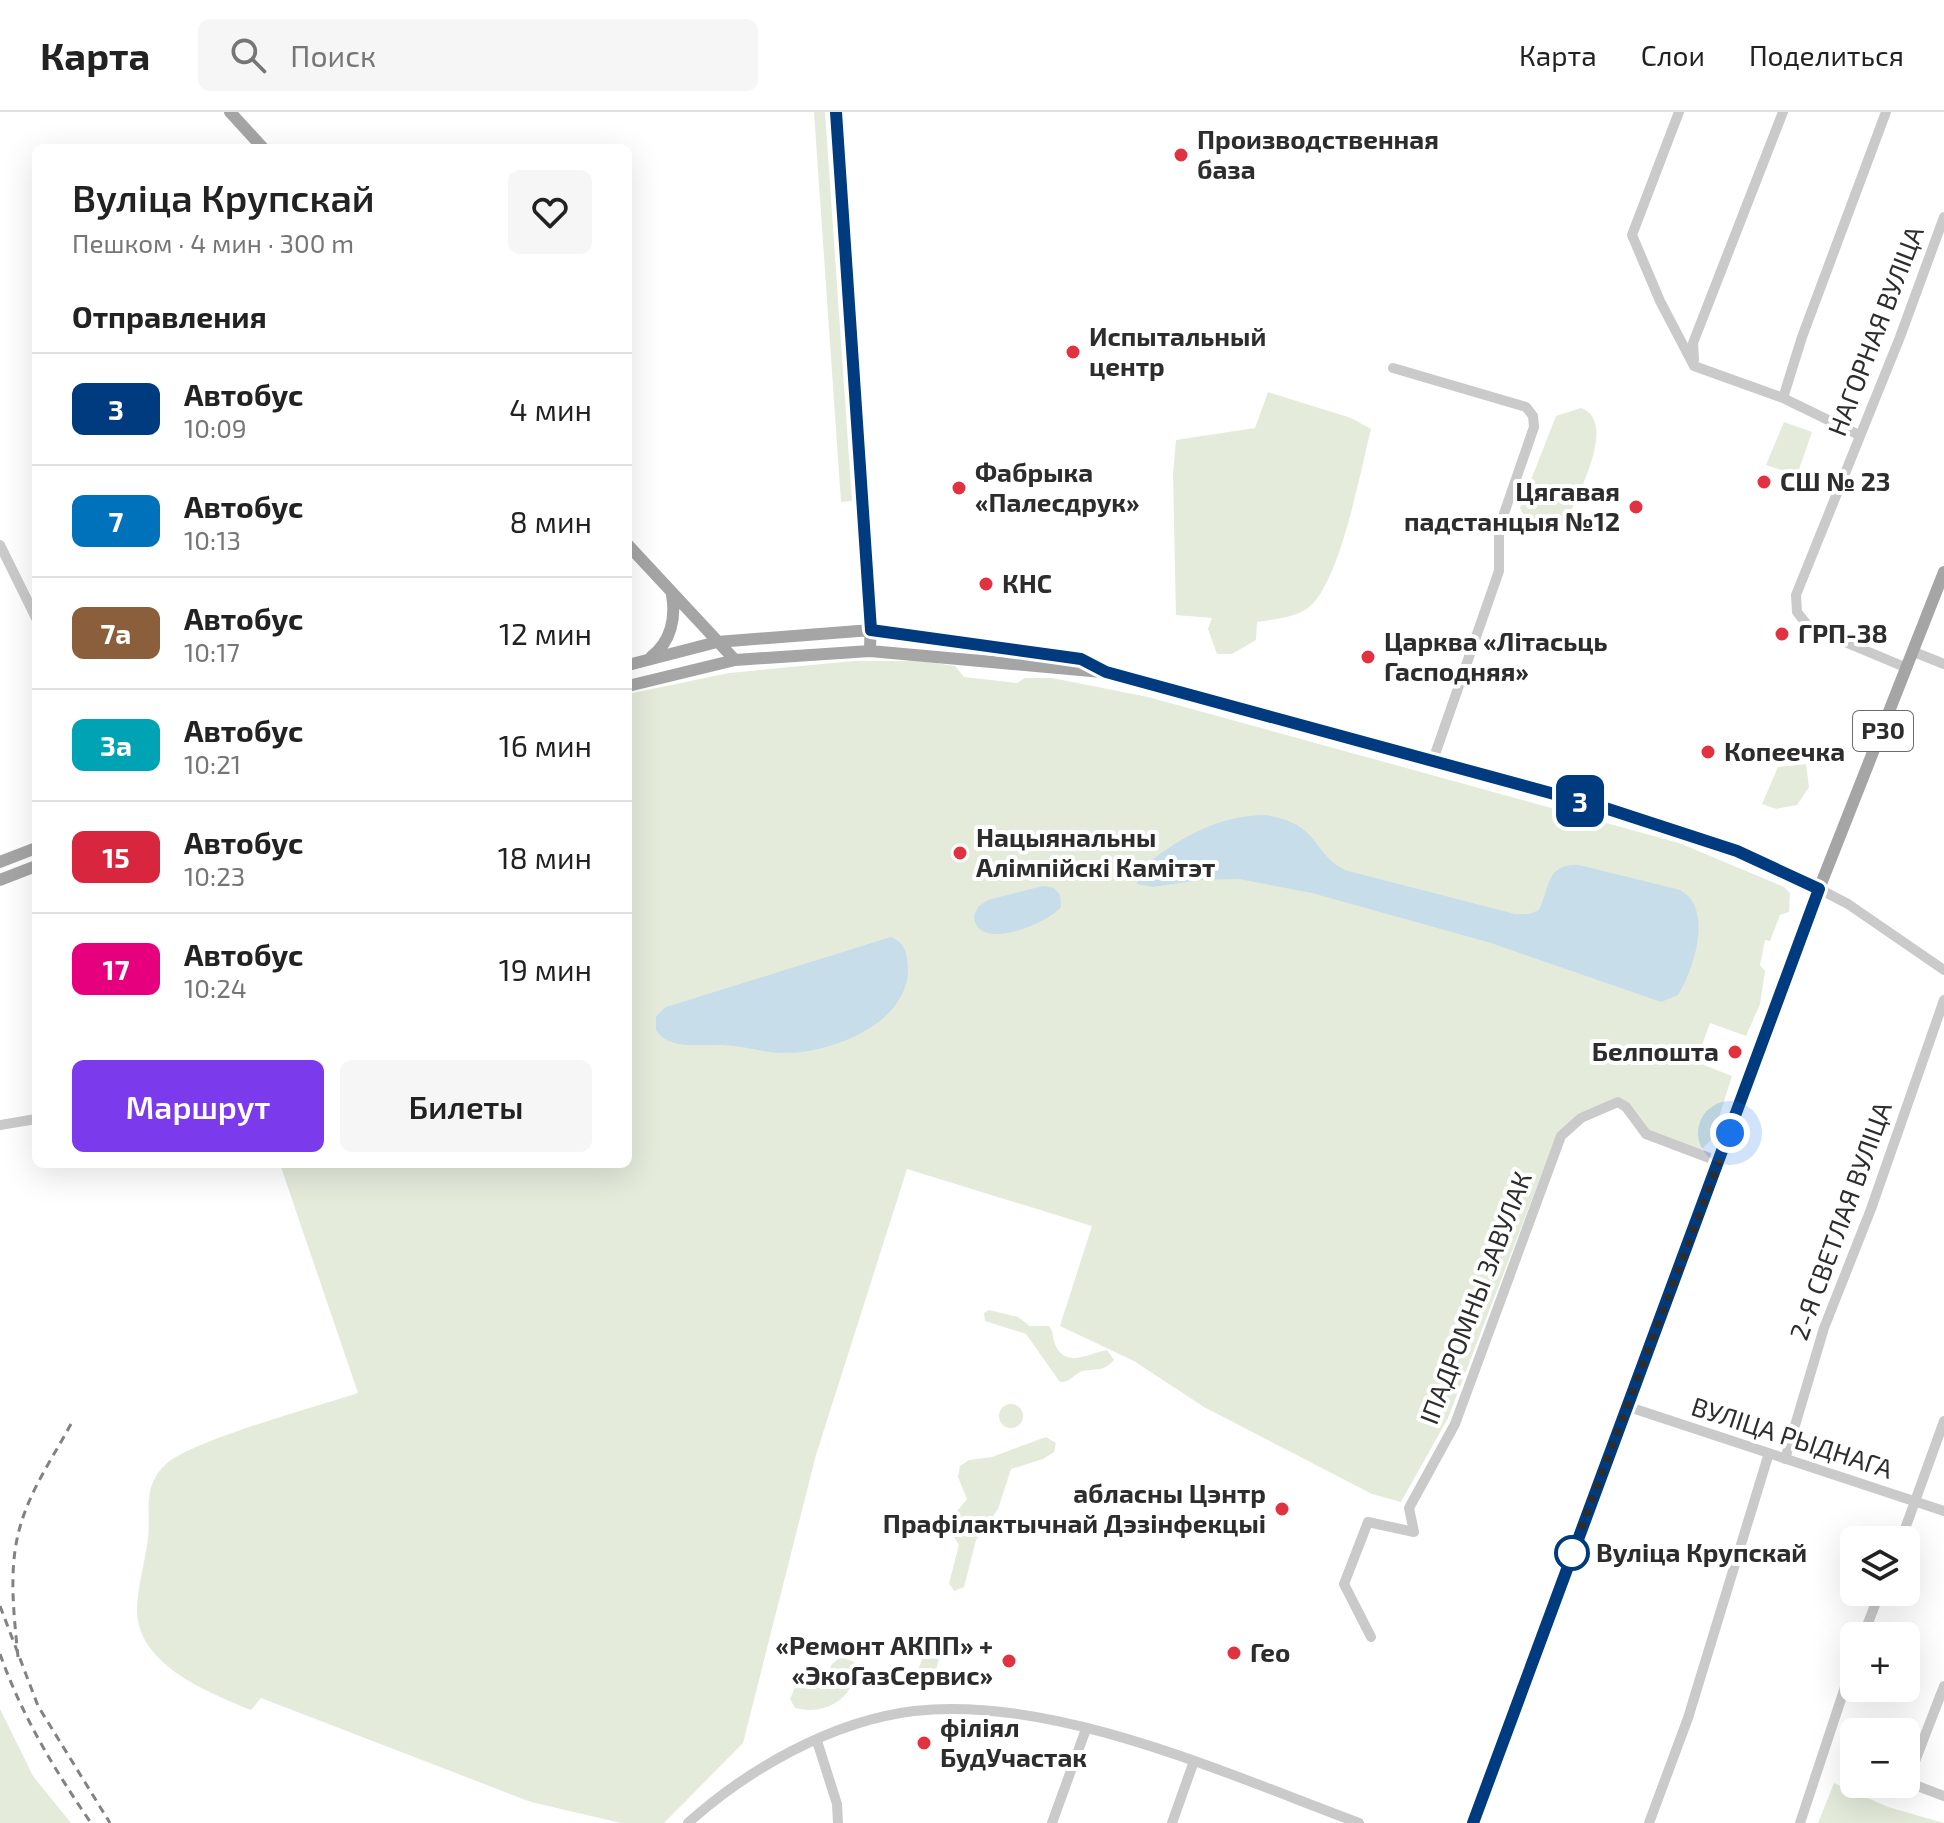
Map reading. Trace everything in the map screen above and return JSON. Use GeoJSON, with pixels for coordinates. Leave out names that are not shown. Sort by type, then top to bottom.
{"type":"FeatureCollection","features":[{"type":"Feature","properties":{"kind":"main road"},"geometry":{"type":"LineString","coordinates":[[230,112],[259,144]]}},
{"type":"Feature","properties":{"kind":"main road"},"geometry":{"type":"LineString","coordinates":[[836,112],[870,651]]}},
{"type":"Feature","properties":{"kind":"main road"},"geometry":{"type":"LineString","coordinates":[[632,549],[735,660]]}},
{"type":"Feature","properties":{"kind":"main road","name":"Р30"},"geometry":{"type":"LineString","coordinates":[[1473,1823],[1819,889],[1944,572]]}},
{"type":"Feature","properties":{"kind":"main road"},"geometry":{"type":"LineString","coordinates":[[647,660],[660,650],[671,631],[674,608],[671,592]]}},
{"type":"Feature","properties":{"kind":"main road"},"geometry":{"type":"LineString","coordinates":[[632,664],[717,642],[871,630],[1081,659],[1106,672],[1602,807],[1706,840],[1819,889]]}},
{"type":"Feature","properties":{"kind":"main road"},"geometry":{"type":"LineString","coordinates":[[632,685],[735,660],[870,651],[966,658],[1079,673],[1106,672]]}},
{"type":"Feature","properties":{"kind":"main road"},"geometry":{"type":"LineString","coordinates":[[0,862],[32,850]]}},
{"type":"Feature","properties":{"kind":"main road"},"geometry":{"type":"LineString","coordinates":[[0,880],[32,868]]}},
{"type":"Feature","properties":{"kind":"street"},"geometry":{"type":"LineString","coordinates":[[1679,112],[1632,235],[1660,301],[1694,366],[1783,398],[1859,435]]}},
{"type":"Feature","properties":{"kind":"street"},"geometry":{"type":"LineString","coordinates":[[1694,366],[1693,343],[1783,112]]}},
{"type":"Feature","properties":{"kind":"street"},"geometry":{"type":"LineString","coordinates":[[1783,398],[1802,337],[1886,112]]}},
{"type":"Feature","properties":{"kind":"street","name":"НАГОРНАЯ ВУЛІЦА"},"geometry":{"type":"LineString","coordinates":[[1907,668],[1809,627],[1797,612],[1796,595],[1944,217]]}},
{"type":"Feature","properties":{"kind":"street"},"geometry":{"type":"LineString","coordinates":[[1393,368],[1526,407],[1533,416],[1534,427],[1499,528],[1499,571],[1433,760]]}},
{"type":"Feature","properties":{"kind":"street"},"geometry":{"type":"LineString","coordinates":[[0,545],[32,610]]}},
{"type":"Feature","properties":{"kind":"street"},"geometry":{"type":"LineString","coordinates":[[1914,652],[1944,664]]}},
{"type":"Feature","properties":{"kind":"street"},"geometry":{"type":"LineString","coordinates":[[1819,889],[1848,904],[1944,970]]}},
{"type":"Feature","properties":{"kind":"street","name":"2-Я СВЕТЛАЯ ВУЛІЦА"},"geometry":{"type":"LineString","coordinates":[[1785,1459],[1824,1328],[1871,1209],[1944,1000]]}},
{"type":"Feature","properties":{"kind":"street","name":"ІПАДРОМНЫ ЗАВУЛАК"},"geometry":{"type":"LineString","coordinates":[[1371,1637],[1344,1584],[1368,1522],[1414,1532],[1409,1508],[1455,1424],[1561,1136],[1581,1118],[1618,1102],[1626,1107],[1646,1134],[1720,1162]]}},
{"type":"Feature","properties":{"kind":"street"},"geometry":{"type":"LineString","coordinates":[[0,1125],[32,1120]]}},
{"type":"Feature","properties":{"kind":"street","name":"ВУЛІЦА РЫДНАГА"},"geometry":{"type":"LineString","coordinates":[[1626,1406],[1944,1511]]}},
{"type":"Feature","properties":{"kind":"street"},"geometry":{"type":"LineString","coordinates":[[1907,1526],[1944,1421]]}},
{"type":"Feature","properties":{"kind":"street"},"geometry":{"type":"LineString","coordinates":[[1649,1823],[1692,1705],[1769,1453]]}},
{"type":"Feature","properties":{"kind":"street"},"geometry":{"type":"LineString","coordinates":[[1920,1748],[1944,1686]]}},
{"type":"Feature","properties":{"kind":"street"},"geometry":{"type":"LineString","coordinates":[[1800,1823],[1840,1702]]}},
{"type":"Feature","properties":{"kind":"street"},"geometry":{"type":"LineString","coordinates":[[688,1823],[753,1772],[817,1741],[875,1719],[934,1710],[1009,1715],[1086,1729],[1194,1761],[1359,1823]]}},
{"type":"Feature","properties":{"kind":"street"},"geometry":{"type":"LineString","coordinates":[[1052,1823],[1086,1729]]}},
{"type":"Feature","properties":{"kind":"street"},"geometry":{"type":"LineString","coordinates":[[817,1741],[837,1804],[838,1823]]}},
{"type":"Feature","properties":{"kind":"street"},"geometry":{"type":"LineString","coordinates":[[1172,1823],[1194,1761]]}},
{"type":"Feature","properties":{"kind":"street"},"geometry":{"type":"LineString","coordinates":[[1920,1787],[1944,1796]]}},
{"type":"Feature","properties":{"kind":"green space"},"geometry":{"type":"Polygon","coordinates":[[[814,112],[825,112],[852,501],[841,502],[814,112]]]}},
{"type":"Feature","properties":{"kind":"green space"},"geometry":{"type":"Polygon","coordinates":[[[1268,392],[1351,418],[1371,429],[1347,527],[1328,579],[1317,598],[1300,613],[1257,622],[1256,640],[1232,654],[1217,654],[1208,629],[1212,618],[1176,615],[1173,474],[1176,440],[1255,428],[1268,392]]]}},
{"type":"Feature","properties":{"kind":"green space"},"geometry":{"type":"Polygon","coordinates":[[[1581,408],[1591,415],[1596,427],[1592,459],[1567,520],[1560,527],[1541,531],[1528,524],[1520,508],[1556,416],[1581,408]]]}},
{"type":"Feature","properties":{"kind":"green space"},"geometry":{"type":"Polygon","coordinates":[[[1784,422],[1812,432],[1797,475],[1766,465],[1784,422]]]}},
{"type":"Feature","properties":{"kind":"green space"},"geometry":{"type":"Polygon","coordinates":[[[854,661],[921,661],[955,666],[964,677],[1017,683],[1025,678],[1052,678],[1148,697],[1679,843],[1784,887],[1790,893],[1789,912],[1780,915],[1770,941],[1765,940],[1760,965],[1765,971],[1760,1004],[1746,1036],[1710,1023],[1696,1062],[1732,1076],[1712,1139],[1698,1153],[1651,1138],[1628,1111],[1610,1103],[1554,1142],[1448,1418],[1401,1502],[1372,1494],[1204,1407],[1134,1361],[1060,1326],[1092,1226],[907,1169],[816,1455],[743,1743],[664,1823],[621,1823],[531,1802],[261,1698],[251,1710],[197,1686],[179,1675],[150,1648],[141,1631],[137,1612],[138,1594],[148,1539],[150,1491],[165,1465],[200,1445],[358,1393],[281,1168],[632,1168],[632,693],[729,673],[854,661]]]}},
{"type":"Feature","properties":{"kind":"green space"},"geometry":{"type":"Polygon","coordinates":[[[1806,764],[1809,787],[1797,805],[1776,809],[1762,804],[1778,767],[1806,764]]]}},
{"type":"Feature","properties":{"kind":"green space"},"geometry":{"type":"Polygon","coordinates":[[[989,1310],[1018,1317],[1030,1326],[1049,1326],[1059,1352],[1065,1356],[1079,1358],[1107,1350],[1114,1360],[1103,1368],[1083,1371],[1060,1382],[1026,1334],[985,1321],[984,1313],[989,1310]]]}},
{"type":"Feature","properties":{"kind":"green space"},"geometry":{"type":"Polygon","coordinates":[[[1011,1404],[1020,1407],[1023,1416],[1020,1425],[1011,1428],[1002,1425],[999,1416],[1002,1407],[1011,1404]]]}},
{"type":"Feature","properties":{"kind":"green space"},"geometry":{"type":"Polygon","coordinates":[[[1046,1437],[1056,1443],[1054,1452],[1043,1459],[1011,1469],[998,1509],[976,1540],[964,1587],[954,1591],[949,1583],[959,1545],[950,1531],[949,1521],[967,1499],[958,1477],[960,1466],[969,1460],[992,1457],[1046,1437]]]}},
{"type":"Feature","properties":{"kind":"green space"},"geometry":{"type":"Polygon","coordinates":[[[931,1647],[941,1650],[933,1683],[919,1686],[915,1678],[925,1652],[931,1647]]]}},
{"type":"Feature","properties":{"kind":"green space"},"geometry":{"type":"Polygon","coordinates":[[[841,1657],[854,1662],[857,1669],[850,1689],[843,1697],[817,1710],[795,1708],[790,1699],[795,1687],[826,1678],[832,1664],[841,1657]]]}},
{"type":"Feature","properties":{"kind":"green space"},"geometry":{"type":"Polygon","coordinates":[[[0,1709],[33,1776],[71,1823],[0,1823],[0,1709]]]}},
{"type":"Feature","properties":{"kind":"green space"},"geometry":{"type":"Polygon","coordinates":[[[1834,1783],[1840,1786],[1840,1798],[1868,1798],[1944,1823],[1818,1823],[1834,1783]]]}},
{"type":"Feature","properties":{"kind":"water"},"geometry":{"type":"Polygon","coordinates":[[[1266,815],[1298,826],[1327,857],[1348,871],[1515,914],[1530,914],[1539,910],[1551,878],[1560,868],[1568,865],[1680,890],[1690,898],[1699,924],[1690,970],[1678,995],[1661,1002],[1491,943],[1312,893],[1239,879],[1199,880],[1153,887],[1137,884],[1138,871],[1198,831],[1230,819],[1266,815]]]}},
{"type":"Feature","properties":{"kind":"water"},"geometry":{"type":"Polygon","coordinates":[[[1043,886],[1054,888],[1060,895],[1061,907],[1042,921],[998,934],[986,933],[977,927],[974,915],[979,906],[988,900],[1043,886]]]}},
{"type":"Feature","properties":{"kind":"water"},"geometry":{"type":"Polygon","coordinates":[[[891,937],[902,945],[906,953],[908,967],[905,987],[896,1004],[882,1019],[845,1041],[804,1052],[777,1053],[732,1046],[678,1044],[662,1037],[656,1030],[656,1016],[666,1007],[891,937]]]}},
{"type":"Feature","properties":{"kind":"railway"},"geometry":{"type":"LineString","coordinates":[[18,1657],[13,1592],[16,1543],[30,1500],[72,1422]]}},
{"type":"Feature","properties":{"kind":"railway"},"geometry":{"type":"LineString","coordinates":[[0,1606],[38,1706],[110,1823]]}},
{"type":"Feature","properties":{"kind":"railway"},"geometry":{"type":"LineString","coordinates":[[0,1654],[40,1742],[91,1823]]}},
{"type":"Feature","properties":{"kind":"bus line","name":"3"},"geometry":{"type":"LineString","coordinates":[[836,112],[871,630],[1081,659],[1106,672],[1602,807],[1737,851],[1819,889],[1473,1823]]}},
{"type":"Feature","properties":{"kind":"place","name":"Производственная база"},"geometry":{"type":"Point","coordinates":[1181,155]}},
{"type":"Feature","properties":{"kind":"place","name":"Испытальный центр"},"geometry":{"type":"Point","coordinates":[1073,352]}},
{"type":"Feature","properties":{"kind":"place","name":"СШ № 23"},"geometry":{"type":"Point","coordinates":[1764,482]}},
{"type":"Feature","properties":{"kind":"place","name":"Фабрыка «Палесдрук»"},"geometry":{"type":"Point","coordinates":[959,488]}},
{"type":"Feature","properties":{"kind":"place","name":"Цягавая падстанцыя №12"},"geometry":{"type":"Point","coordinates":[1636,507]}},
{"type":"Feature","properties":{"kind":"place","name":"КНС"},"geometry":{"type":"Point","coordinates":[986,584]}},
{"type":"Feature","properties":{"kind":"place","name":"ГРП-38"},"geometry":{"type":"Point","coordinates":[1782,634]}},
{"type":"Feature","properties":{"kind":"place","name":"Царква «Літасьць Гасподняя»"},"geometry":{"type":"Point","coordinates":[1368,657]}},
{"type":"Feature","properties":{"kind":"place","name":"Копеечка"},"geometry":{"type":"Point","coordinates":[1708,752]}},
{"type":"Feature","properties":{"kind":"place","name":"Нацыянальны Алімпійскі Камітэт"},"geometry":{"type":"Point","coordinates":[960,853]}},
{"type":"Feature","properties":{"kind":"place","name":"Белпошта"},"geometry":{"type":"Point","coordinates":[1735,1052]}},
{"type":"Feature","properties":{"kind":"place","name":"абласны Цэнтр Прафілактычнай Дэзінфекцыі"},"geometry":{"type":"Point","coordinates":[1282,1509]}},
{"type":"Feature","properties":{"kind":"place","name":"Вуліца Крупскай"},"geometry":{"type":"Point","coordinates":[1572,1553]}},
{"type":"Feature","properties":{"kind":"place","name":"Гео"},"geometry":{"type":"Point","coordinates":[1234,1653]}},
{"type":"Feature","properties":{"kind":"place","name":"«Ремонт АКПП» + «ЭкоГазСервис»"},"geometry":{"type":"Point","coordinates":[1009,1661]}},
{"type":"Feature","properties":{"kind":"place","name":"філіял БудУчастак"},"geometry":{"type":"Point","coordinates":[924,1743]}},
{"type":"Feature","properties":{"kind":"route"},"geometry":{"type":"LineString","coordinates":[[1572,1553],[1730,1133]]}}]}
